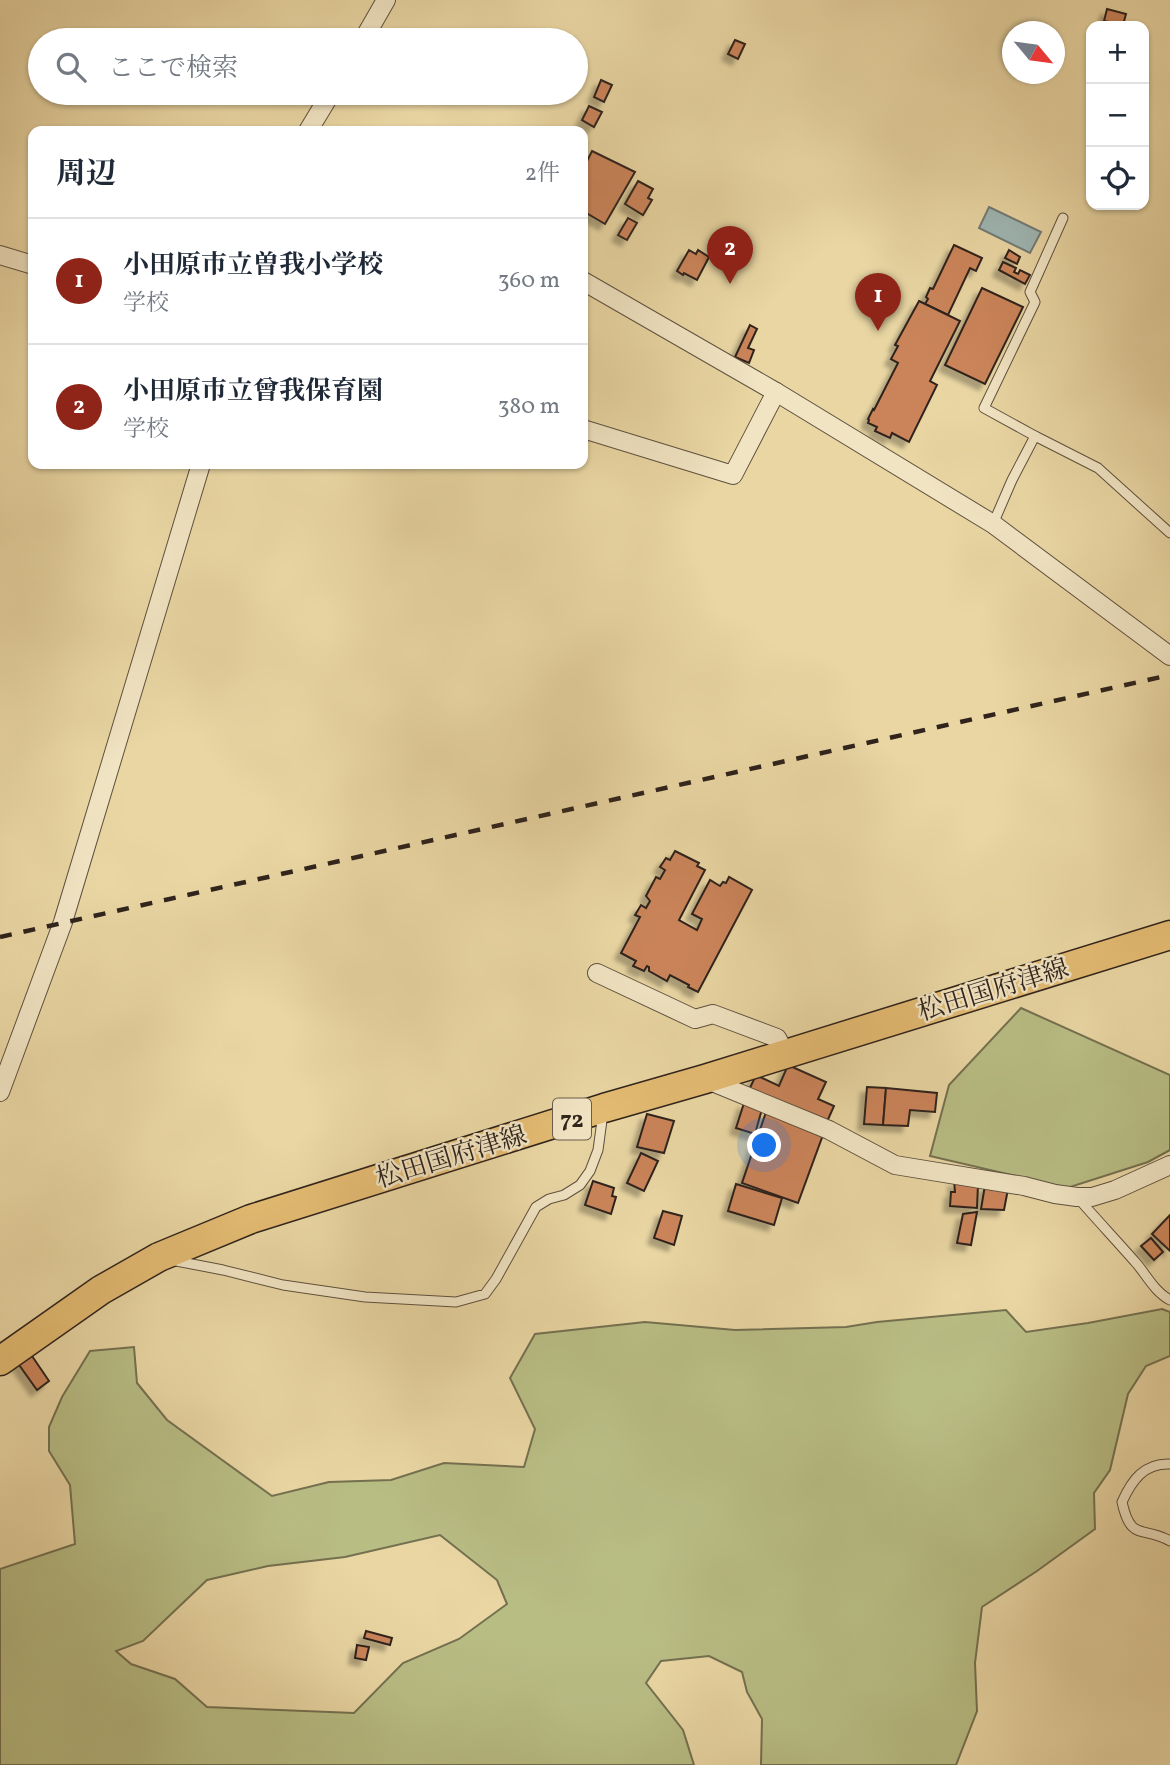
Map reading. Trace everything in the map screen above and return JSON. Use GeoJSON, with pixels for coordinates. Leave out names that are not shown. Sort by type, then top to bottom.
{"type":"FeatureCollection","features":[{"type":"Feature","properties":{"kind":"main road","name":"松田国府津線"},"geometry":{"type":"LineString","coordinates":[[0,1361],[101,1290],[159,1257],[251,1219],[604,1108],[1160,941]]}},
{"type":"Feature","properties":{"kind":"street"},"geometry":{"type":"LineString","coordinates":[[370,28],[386,0]]}},
{"type":"Feature","properties":{"kind":"street"},"geometry":{"type":"LineString","coordinates":[[311,126],[324,105]]}},
{"type":"Feature","properties":{"kind":"street"},"geometry":{"type":"LineString","coordinates":[[0,255],[28,263]]}},
{"type":"Feature","properties":{"kind":"street"},"geometry":{"type":"LineString","coordinates":[[588,284],[776,392],[993,524],[1170,656]]}},
{"type":"Feature","properties":{"kind":"street"},"geometry":{"type":"LineString","coordinates":[[588,431],[733,475],[776,392]]}},
{"type":"Feature","properties":{"kind":"street"},"geometry":{"type":"LineString","coordinates":[[0,1092],[63,922],[199,469]]}},
{"type":"Feature","properties":{"kind":"street"},"geometry":{"type":"LineString","coordinates":[[597,973],[695,1018],[713,1014],[777,1038],[785,1053]]}},
{"type":"Feature","properties":{"kind":"street"},"geometry":{"type":"LineString","coordinates":[[705,1079],[828,1130],[895,1165],[1077,1197],[1092,1197],[1115,1190],[1170,1165]]}},
{"type":"Feature","properties":{"kind":"lane"},"geometry":{"type":"LineString","coordinates":[[1063,218],[1030,292],[1035,302],[984,408],[1098,468],[1170,533]]}},
{"type":"Feature","properties":{"kind":"lane"},"geometry":{"type":"LineString","coordinates":[[993,524],[1035,436]]}},
{"type":"Feature","properties":{"kind":"lane"},"geometry":{"type":"LineString","coordinates":[[159,1257],[283,1285],[365,1297],[456,1302],[485,1294],[536,1207],[580,1185],[590,1171],[598,1150],[604,1108]]}},
{"type":"Feature","properties":{"kind":"lane"},"geometry":{"type":"LineString","coordinates":[[1077,1197],[1162,1296],[1170,1300]]}},
{"type":"Feature","properties":{"kind":"lane"},"geometry":{"type":"LineString","coordinates":[[1170,1464],[1146,1469],[1135,1480],[1122,1502],[1130,1526],[1170,1541]]}},
{"type":"Feature","properties":{"kind":"green space"},"geometry":{"type":"Polygon","coordinates":[[[1021,1008],[1170,1075],[1170,1150],[1148,1162],[1067,1188],[930,1156],[949,1085],[1021,1008]]]}},
{"type":"Feature","properties":{"kind":"green space"},"geometry":{"type":"Polygon","coordinates":[[[1162,1309],[1170,1312],[1170,1356],[1146,1366],[1128,1394],[1110,1470],[1094,1493],[1095,1529],[982,1607],[975,1663],[977,1711],[956,1765],[761,1765],[762,1719],[747,1692],[742,1672],[709,1656],[661,1661],[646,1683],[683,1730],[694,1765],[0,1765],[0,1569],[75,1544],[70,1485],[49,1451],[49,1427],[62,1397],[90,1351],[134,1347],[137,1383],[167,1420],[272,1496],[329,1482],[391,1480],[444,1463],[524,1467],[535,1429],[510,1378],[535,1334],[645,1322],[735,1330],[846,1327],[1006,1310],[1026,1332],[1162,1309]],[[440,1535],[345,1557],[268,1566],[207,1580],[143,1641],[116,1651],[131,1664],[175,1679],[207,1707],[354,1713],[403,1663],[459,1639],[507,1604],[497,1580],[440,1535]]]}},
{"type":"Feature","properties":{"kind":"water"},"geometry":{"type":"Polygon","coordinates":[[[989,207],[1041,232],[1030,253],[979,228],[989,207]]]}},
{"type":"Feature","properties":{"kind":"building"},"geometry":{"type":"Polygon","coordinates":[[[1107,9],[1126,14],[1124,21],[1104,21],[1107,9]]]}},
{"type":"Feature","properties":{"kind":"building"},"geometry":{"type":"Polygon","coordinates":[[[735,40],[745,44],[738,59],[728,54],[735,40]]]}},
{"type":"Feature","properties":{"kind":"building"},"geometry":{"type":"Polygon","coordinates":[[[601,80],[612,85],[604,102],[594,97],[601,80]]]}},
{"type":"Feature","properties":{"kind":"building"},"geometry":{"type":"Polygon","coordinates":[[[589,106],[602,112],[594,127],[582,120],[589,106]]]}},
{"type":"Feature","properties":{"kind":"building"},"geometry":{"type":"Polygon","coordinates":[[[592,151],[635,172],[605,224],[588,214],[588,159],[592,151]]]}},
{"type":"Feature","properties":{"kind":"building"},"geometry":{"type":"Polygon","coordinates":[[[638,181],[653,189],[648,198],[652,200],[643,215],[625,204],[638,181]]]}},
{"type":"Feature","properties":{"kind":"building"},"geometry":{"type":"Polygon","coordinates":[[[628,218],[637,223],[627,240],[618,235],[628,218]]]}},
{"type":"Feature","properties":{"kind":"building"},"geometry":{"type":"Polygon","coordinates":[[[954,245],[982,258],[976,271],[970,268],[948,315],[925,304],[930,288],[933,289],[954,245]]]}},
{"type":"Feature","properties":{"kind":"building"},"geometry":{"type":"Polygon","coordinates":[[[689,250],[696,254],[698,250],[709,257],[697,280],[677,271],[689,250]]]}},
{"type":"Feature","properties":{"kind":"building"},"geometry":{"type":"Polygon","coordinates":[[[1009,250],[1020,257],[1017,264],[1005,258],[1009,250]]]}},
{"type":"Feature","properties":{"kind":"building"},"geometry":{"type":"Polygon","coordinates":[[[1003,262],[1016,268],[1014,272],[1018,274],[1020,270],[1030,275],[1025,284],[999,270],[1003,262]]]}},
{"type":"Feature","properties":{"kind":"building"},"geometry":{"type":"Polygon","coordinates":[[[982,288],[1023,307],[985,384],[945,365],[982,288]]]}},
{"type":"Feature","properties":{"kind":"building"},"geometry":{"type":"Polygon","coordinates":[[[919,301],[960,321],[930,381],[937,385],[909,442],[892,433],[890,438],[875,431],[877,427],[868,423],[868,419],[898,363],[891,359],[898,346],[895,345],[919,301]]]}},
{"type":"Feature","properties":{"kind":"building"},"geometry":{"type":"Polygon","coordinates":[[[750,325],[757,329],[748,348],[754,350],[749,363],[735,357],[750,325]]]}},
{"type":"Feature","properties":{"kind":"building"},"geometry":{"type":"Polygon","coordinates":[[[675,851],[699,863],[697,866],[705,870],[679,920],[697,930],[702,919],[692,914],[710,880],[720,886],[723,882],[726,883],[729,877],[752,890],[698,992],[670,975],[667,981],[649,971],[647,966],[644,971],[633,966],[636,961],[621,953],[640,917],[635,915],[641,905],[646,908],[650,901],[646,896],[656,877],[660,879],[665,870],[660,867],[666,858],[670,860],[675,851]]]}},
{"type":"Feature","properties":{"kind":"building"},"geometry":{"type":"Polygon","coordinates":[[[788,1065],[826,1082],[818,1099],[834,1106],[826,1124],[749,1090],[756,1075],[779,1086],[788,1065]]]}},
{"type":"Feature","properties":{"kind":"building"},"geometry":{"type":"Polygon","coordinates":[[[867,1087],[886,1088],[883,1125],[864,1124],[867,1087]]]}},
{"type":"Feature","properties":{"kind":"building"},"geometry":{"type":"Polygon","coordinates":[[[886,1088],[937,1093],[935,1112],[910,1110],[908,1126],[883,1125],[886,1088]]]}},
{"type":"Feature","properties":{"kind":"building"},"geometry":{"type":"Polygon","coordinates":[[[744,1103],[762,1109],[755,1134],[736,1128],[744,1103]]]}},
{"type":"Feature","properties":{"kind":"building"},"geometry":{"type":"Polygon","coordinates":[[[766,1112],[824,1132],[798,1203],[742,1183],[766,1112]]]}},
{"type":"Feature","properties":{"kind":"building"},"geometry":{"type":"Polygon","coordinates":[[[647,1114],[674,1121],[664,1153],[637,1147],[647,1114]]]}},
{"type":"Feature","properties":{"kind":"building"},"geometry":{"type":"Polygon","coordinates":[[[641,1153],[658,1161],[644,1191],[627,1183],[641,1153]]]}},
{"type":"Feature","properties":{"kind":"building"},"geometry":{"type":"Polygon","coordinates":[[[593,1181],[614,1188],[612,1196],[616,1197],[611,1214],[585,1205],[593,1181]]]}},
{"type":"Feature","properties":{"kind":"building"},"geometry":{"type":"Polygon","coordinates":[[[954,1181],[978,1185],[977,1208],[950,1206],[951,1192],[955,1192],[954,1181]]]}},
{"type":"Feature","properties":{"kind":"building"},"geometry":{"type":"Polygon","coordinates":[[[736,1184],[782,1198],[774,1225],[728,1211],[736,1184]]]}},
{"type":"Feature","properties":{"kind":"building"},"geometry":{"type":"Polygon","coordinates":[[[985,1185],[1008,1189],[1004,1210],[981,1209],[985,1185]]]}},
{"type":"Feature","properties":{"kind":"building"},"geometry":{"type":"Polygon","coordinates":[[[663,1211],[682,1216],[674,1245],[654,1238],[663,1211]]]}},
{"type":"Feature","properties":{"kind":"building"},"geometry":{"type":"Polygon","coordinates":[[[977,1212],[971,1245],[957,1243],[963,1214],[977,1212]]]}},
{"type":"Feature","properties":{"kind":"building"},"geometry":{"type":"Polygon","coordinates":[[[1170,1215],[1170,1251],[1152,1234],[1170,1215]]]}},
{"type":"Feature","properties":{"kind":"building"},"geometry":{"type":"Polygon","coordinates":[[[1151,1238],[1163,1252],[1154,1260],[1141,1246],[1151,1238]]]}},
{"type":"Feature","properties":{"kind":"building"},"geometry":{"type":"Polygon","coordinates":[[[30,1353],[49,1381],[37,1390],[17,1362],[30,1353]]]}},
{"type":"Feature","properties":{"kind":"building"},"geometry":{"type":"Polygon","coordinates":[[[366,1631],[392,1638],[390,1645],[364,1638],[366,1631]]]}},
{"type":"Feature","properties":{"kind":"building"},"geometry":{"type":"Polygon","coordinates":[[[357,1645],[369,1647],[366,1660],[355,1658],[357,1645]]]}},
{"type":"Feature","properties":{"kind":"railway"},"geometry":{"type":"LineString","coordinates":[[0,937],[1170,675]]}},
{"type":"Feature","properties":{"kind":"place","name":"小田原市立曾我保育園"},"geometry":{"type":"Point","coordinates":[730,284]}},
{"type":"Feature","properties":{"kind":"place","name":"小田原市立曽我小学校"},"geometry":{"type":"Point","coordinates":[878,331]}}]}
